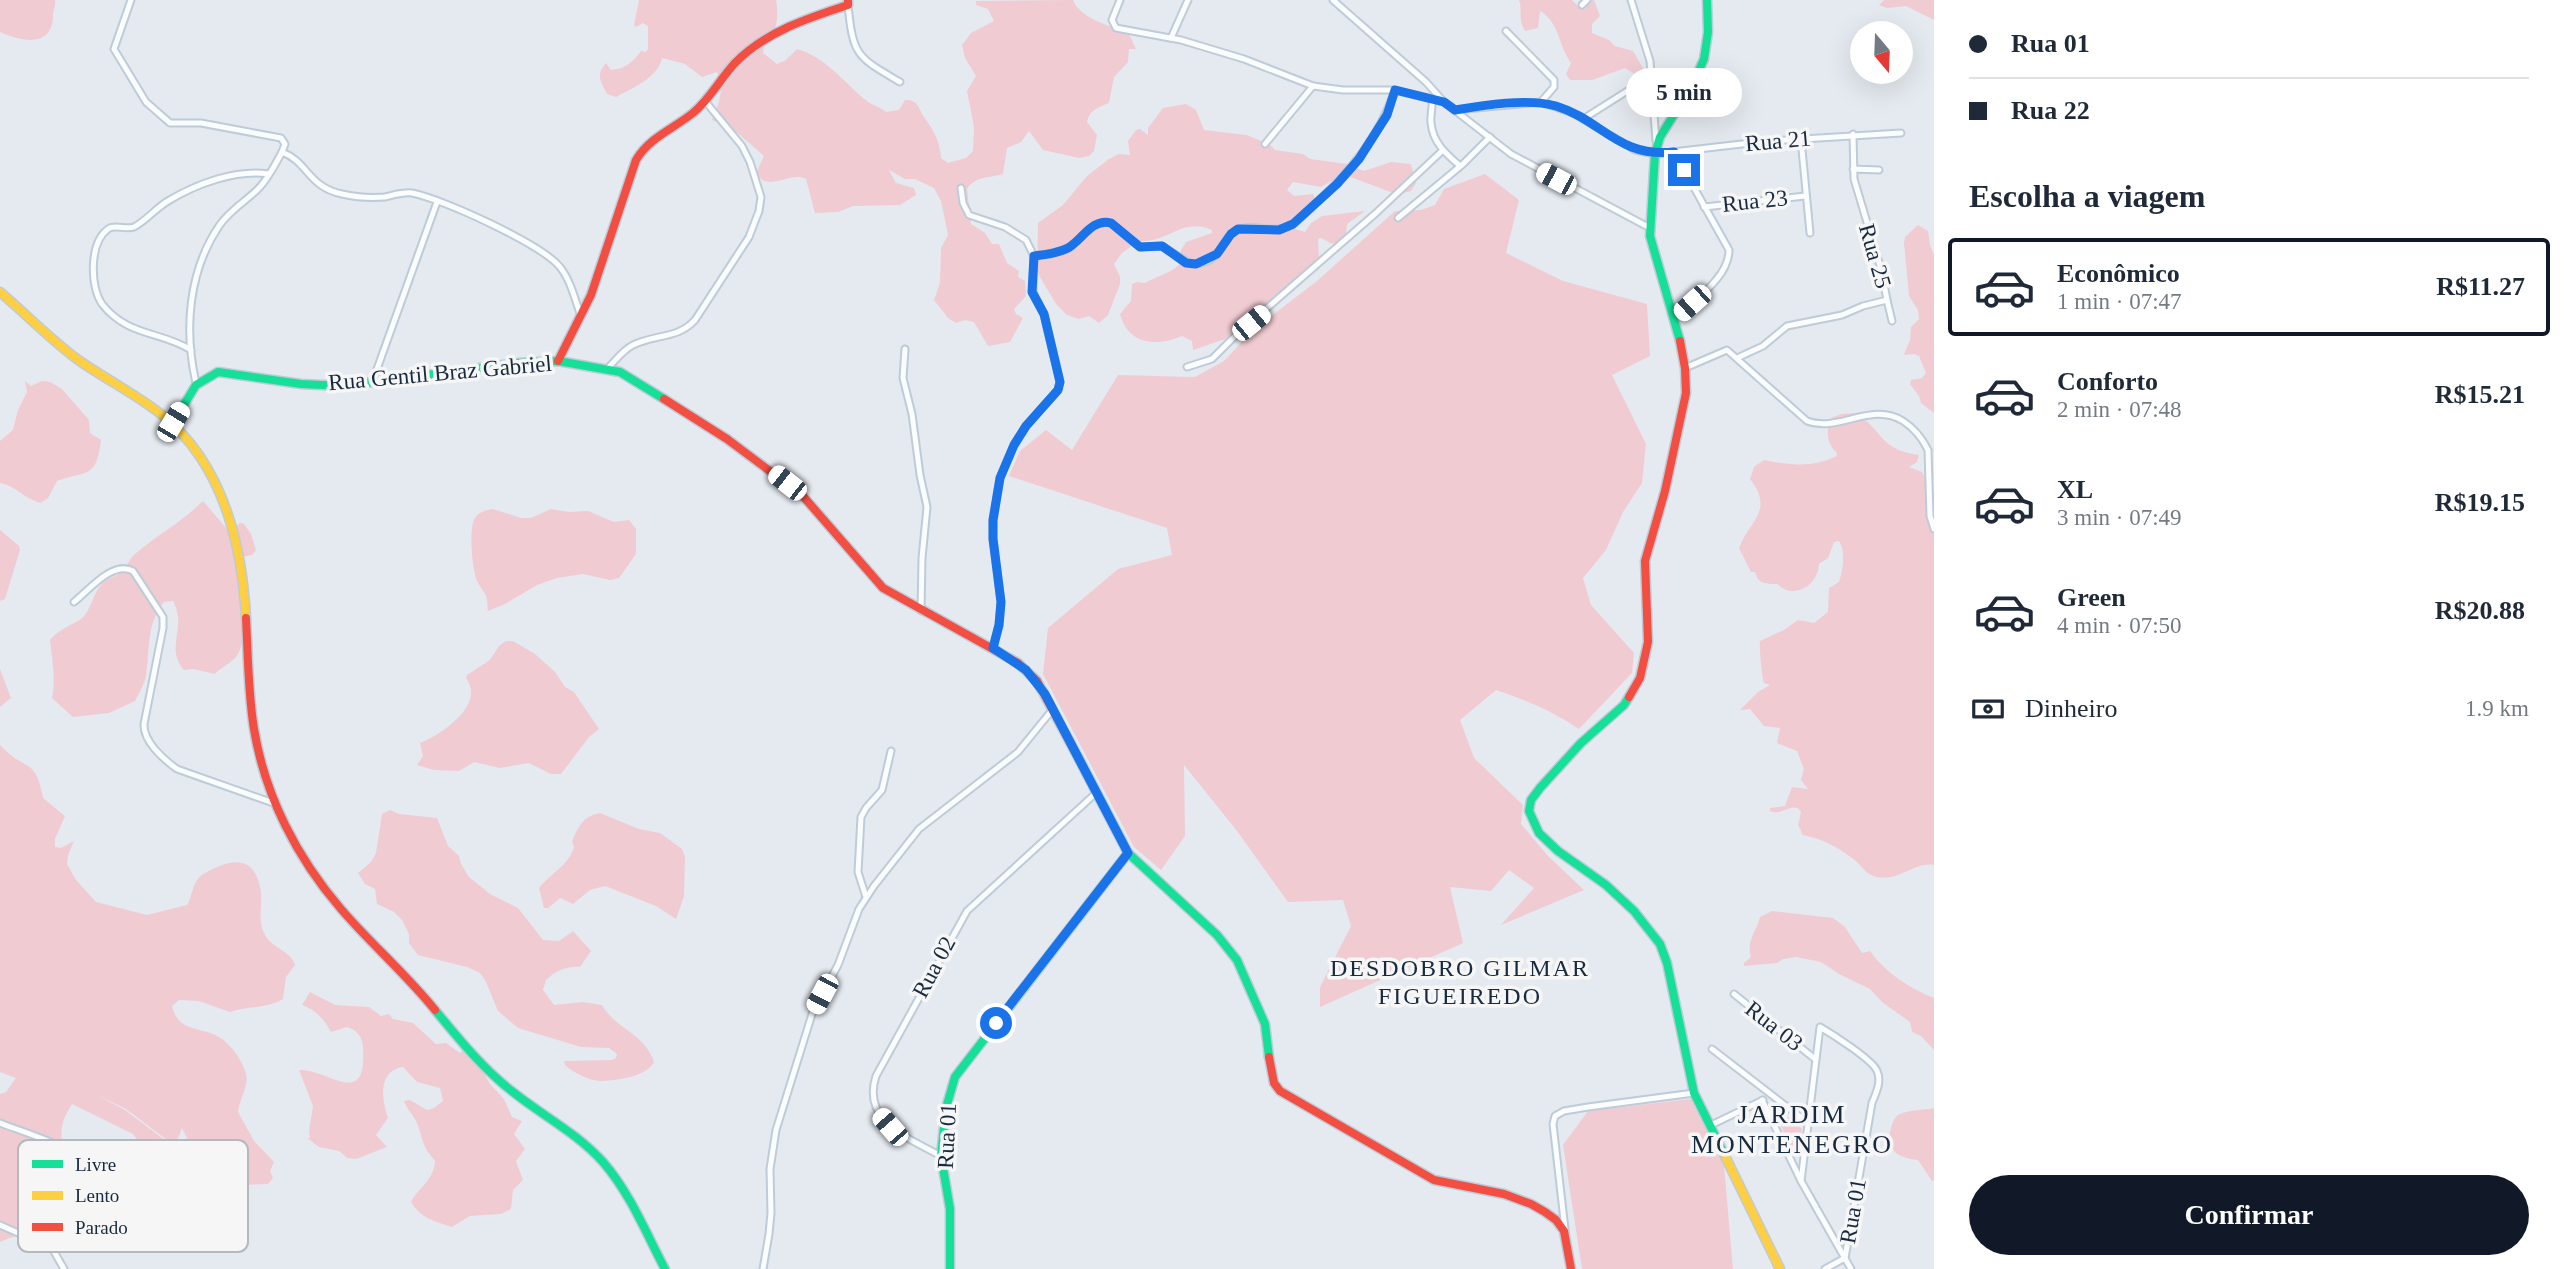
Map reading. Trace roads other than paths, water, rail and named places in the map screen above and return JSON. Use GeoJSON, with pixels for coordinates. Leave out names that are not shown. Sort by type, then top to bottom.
{"type":"FeatureCollection","features":[{"type":"Feature","properties":{"kind":"street"},"geometry":{"type":"LineString","coordinates":[[131,0],[114,49],[146,102],[175,124],[201,123],[281,138],[285,144],[269,174],[257,190],[234,208],[219,226],[204,254],[191,302],[188,328],[197,383],[173,422]]}},
{"type":"Feature","properties":{"kind":"street"},"geometry":{"type":"LineString","coordinates":[[1121,0],[1112,20],[1116,28],[1171,38],[1244,59],[1313,86],[1343,90],[1395,90],[1444,102]]}},
{"type":"Feature","properties":{"kind":"street"},"geometry":{"type":"LineString","coordinates":[[1171,38],[1188,0]]}},
{"type":"Feature","properties":{"kind":"street"},"geometry":{"type":"LineString","coordinates":[[1333,0],[1426,82],[1444,102],[1490,137],[1532,166],[1650,228]]}},
{"type":"Feature","properties":{"kind":"street"},"geometry":{"type":"LineString","coordinates":[[1631,0],[1644,40],[1651,76],[1656,141],[1650,228],[1655,256],[1675,318],[1685,368],[1686,393],[1683,415],[1645,561],[1648,642],[1640,678],[1624,705],[1581,743],[1531,800],[1530,811],[1539,833],[1558,851],[1606,885],[1634,911],[1660,944],[1667,963],[1694,1093],[1780,1269]]}},
{"type":"Feature","properties":{"kind":"street"},"geometry":{"type":"LineString","coordinates":[[1656,141],[1691,88],[1704,62],[1709,43],[1707,0]]}},
{"type":"Feature","properties":{"kind":"street"},"geometry":{"type":"LineString","coordinates":[[558,361],[591,295],[640,152],[652,138],[693,113],[739,58],[771,35],[848,2],[854,47],[867,62],[901,82]]}},
{"type":"Feature","properties":{"kind":"street"},"geometry":{"type":"LineString","coordinates":[[1506,31],[1555,83],[1541,102]]}},
{"type":"Feature","properties":{"kind":"street"},"geometry":{"type":"LineString","coordinates":[[1583,119],[1651,76]]}},
{"type":"Feature","properties":{"kind":"street"},"geometry":{"type":"LineString","coordinates":[[1265,144],[1313,86]]}},
{"type":"Feature","properties":{"kind":"street"},"geometry":{"type":"LineString","coordinates":[[1034,256],[1066,249],[1095,225],[1106,222],[1111,223],[1140,247],[1162,246],[1186,263],[1196,264],[1217,254],[1231,234],[1238,229],[1287,228],[1337,184],[1359,159],[1387,115],[1395,90]]}},
{"type":"Feature","properties":{"kind":"street"},"geometry":{"type":"LineString","coordinates":[[1432,99],[1430,121],[1441,151],[1460,166]]}},
{"type":"Feature","properties":{"kind":"street"},"geometry":{"type":"LineString","coordinates":[[608,368],[631,346],[675,335],[687,329],[754,226],[761,197],[750,162],[735,135],[705,101]]}},
{"type":"Feature","properties":{"kind":"street"},"geometry":{"type":"LineString","coordinates":[[1455,110],[1541,102],[1559,107],[1583,119],[1635,150],[1655,154]]}},
{"type":"Feature","properties":{"kind":"street","name":"Rua 21"},"geometry":{"type":"LineString","coordinates":[[1655,154],[1853,134],[1902,133]]}},
{"type":"Feature","properties":{"kind":"street","name":"Rua 25"},"geometry":{"type":"LineString","coordinates":[[1737,358],[1763,346],[1787,326],[1842,315],[1887,300],[1853,169],[1853,134]]}},
{"type":"Feature","properties":{"kind":"street"},"geometry":{"type":"LineString","coordinates":[[1398,218],[1490,137]]}},
{"type":"Feature","properties":{"kind":"street"},"geometry":{"type":"LineString","coordinates":[[1801,139],[1810,233]]}},
{"type":"Feature","properties":{"kind":"street"},"geometry":{"type":"LineString","coordinates":[[1187,367],[1212,359],[1235,335],[1376,213],[1441,151]]}},
{"type":"Feature","properties":{"kind":"street"},"geometry":{"type":"LineString","coordinates":[[282,152],[296,160],[313,181],[325,189],[374,197],[412,193],[481,219],[545,254],[559,265],[566,276],[581,316]]}},
{"type":"Feature","properties":{"kind":"street"},"geometry":{"type":"LineString","coordinates":[[1674,152],[1729,250],[1725,267],[1708,288],[1675,318]]}},
{"type":"Feature","properties":{"kind":"street"},"geometry":{"type":"LineString","coordinates":[[1853,169],[1879,170]]}},
{"type":"Feature","properties":{"kind":"street"},"geometry":{"type":"LineString","coordinates":[[191,350],[132,328],[114,317],[94,291],[92,277],[98,245],[106,230],[135,227],[168,201],[196,187],[245,173],[269,174]]}},
{"type":"Feature","properties":{"kind":"street"},"geometry":{"type":"LineString","coordinates":[[961,188],[963,203],[969,215],[1005,227],[1026,240],[1034,256],[1032,292],[1044,314],[1060,382],[1058,390],[1026,426],[1014,445],[1000,478],[993,520],[993,539],[1001,602],[993,648]]}},
{"type":"Feature","properties":{"kind":"street","name":"Rua 23"},"geometry":{"type":"LineString","coordinates":[[1704,207],[1805,195]]}},
{"type":"Feature","properties":{"kind":"street"},"geometry":{"type":"LineString","coordinates":[[372,383],[437,202]]}},
{"type":"Feature","properties":{"kind":"street"},"geometry":{"type":"LineString","coordinates":[[0,292],[76,357],[173,422],[190,443],[208,471],[224,505],[240,552],[253,720],[263,770],[276,804],[299,849],[321,884],[354,924],[411,982],[462,1043],[500,1082],[592,1150],[605,1164],[665,1269]]}},
{"type":"Feature","properties":{"kind":"street"},"geometry":{"type":"LineString","coordinates":[[1887,300],[1892,321]]}},
{"type":"Feature","properties":{"kind":"street"},"geometry":{"type":"LineString","coordinates":[[905,349],[903,378],[912,414],[927,507],[921,611]]}},
{"type":"Feature","properties":{"kind":"street"},"geometry":{"type":"LineString","coordinates":[[1685,368],[1729,351],[1799,415],[1817,425],[1885,413],[1910,426],[1928,450],[1930,516],[1934,530]]}},
{"type":"Feature","properties":{"kind":"street","name":"Rua Gentil Braz Gabriel"},"geometry":{"type":"LineString","coordinates":[[197,383],[206,375],[218,372],[301,384],[342,386],[519,363],[558,361],[608,368],[630,378],[727,439],[776,474],[817,512],[883,587],[921,611],[993,648],[1026,670],[1037,681],[1128,853],[1229,947],[1260,1009],[1265,1024],[1270,1070],[1280,1091],[1434,1180],[1452,1186],[1515,1195],[1553,1217],[1565,1233]]}},
{"type":"Feature","properties":{"kind":"street"},"geometry":{"type":"LineString","coordinates":[[74,602],[116,569],[126,567],[133,571],[163,617],[144,724],[145,736],[169,764],[177,769],[276,804]]}},
{"type":"Feature","properties":{"kind":"street"},"geometry":{"type":"LineString","coordinates":[[763,1269],[771,1223],[770,1169],[776,1130],[813,1011],[838,965],[866,897],[919,829],[1018,751],[1053,709]]}},
{"type":"Feature","properties":{"kind":"street"},"geometry":{"type":"LineString","coordinates":[[866,897],[858,872],[861,817],[882,790],[891,751]]}},
{"type":"Feature","properties":{"kind":"street","name":"Rua 02"},"geometry":{"type":"LineString","coordinates":[[941,1156],[890,1127],[879,1114],[873,1104],[871,1090],[876,1076],[967,911],[1096,793]]}},
{"type":"Feature","properties":{"kind":"street","name":"Rua 01"},"geometry":{"type":"LineString","coordinates":[[950,1269],[950,1209],[941,1156],[946,1108],[955,1077],[1128,853]]}},
{"type":"Feature","properties":{"kind":"street","name":"Rua 03"},"geometry":{"type":"LineString","coordinates":[[1734,994],[1815,1059]]}},
{"type":"Feature","properties":{"kind":"street","name":"Rua 01"},"geometry":{"type":"LineString","coordinates":[[1815,1059],[1820,1027],[1872,1062],[1879,1073],[1879,1087],[1872,1103],[1845,1258]]}},
{"type":"Feature","properties":{"kind":"street"},"geometry":{"type":"LineString","coordinates":[[1712,1049],[1808,1123]]}},
{"type":"Feature","properties":{"kind":"street"},"geometry":{"type":"LineString","coordinates":[[1801,1181],[1815,1059]]}},
{"type":"Feature","properties":{"kind":"street"},"geometry":{"type":"LineString","coordinates":[[1571,1269],[1553,1124],[1555,1116],[1564,1111],[1588,1107],[1694,1093]]}},
{"type":"Feature","properties":{"kind":"street"},"geometry":{"type":"LineString","coordinates":[[1709,1126],[1772,1096]]}},
{"type":"Feature","properties":{"kind":"street"},"geometry":{"type":"LineString","coordinates":[[1762,1100],[1801,1181],[1851,1269]]}},
{"type":"Feature","properties":{"kind":"street"},"geometry":{"type":"LineString","coordinates":[[0,1123],[42,1140]]}},
{"type":"Feature","properties":{"kind":"street"},"geometry":{"type":"LineString","coordinates":[[0,1225],[18,1233]]}},
{"type":"Feature","properties":{"kind":"street"},"geometry":{"type":"LineString","coordinates":[[54,1252],[64,1269]]}},
{"type":"Feature","properties":{"kind":"street"},"geometry":{"type":"LineString","coordinates":[[1825,1269],[1845,1258]]}},
{"type":"Feature","properties":{"kind":"district","name":"DESDOBRO GILMAR FIGUEIREDO"},"geometry":{"type":"Point","coordinates":[1460,982]}},
{"type":"Feature","properties":{"kind":"district","name":"JARDIM MONTENEGRO"},"geometry":{"type":"Point","coordinates":[1792,1129]}}]}
